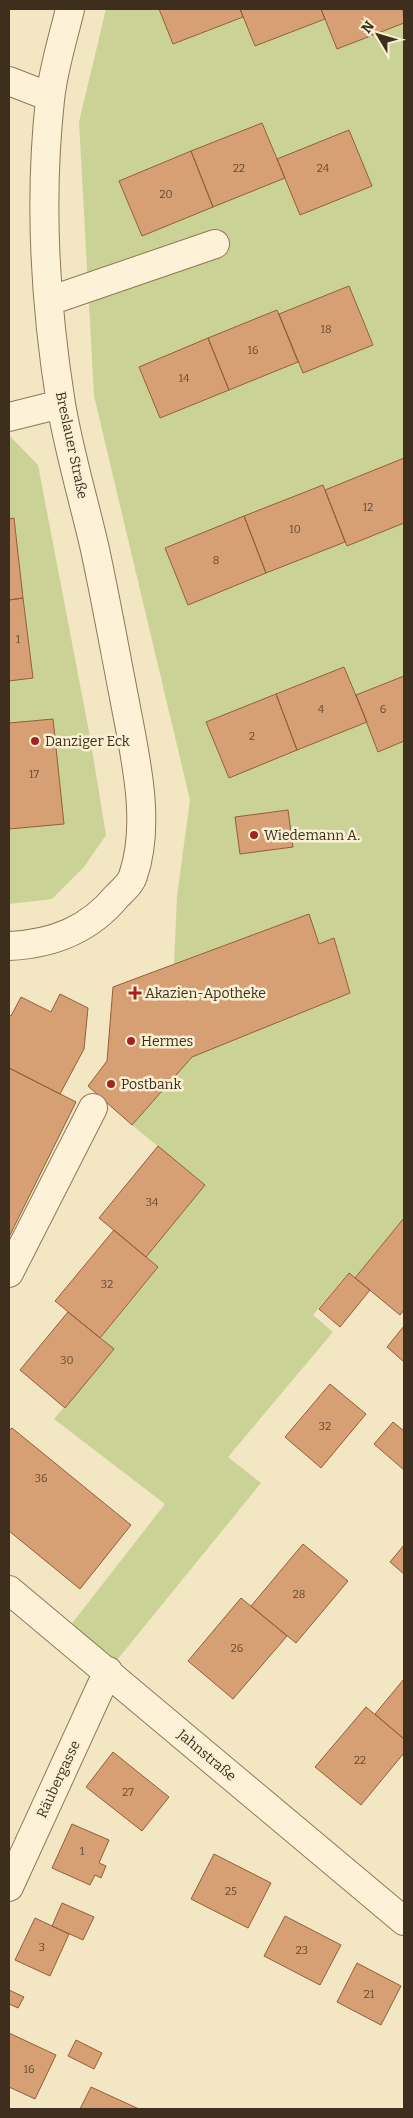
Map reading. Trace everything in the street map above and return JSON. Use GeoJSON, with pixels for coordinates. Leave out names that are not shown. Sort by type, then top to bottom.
{"type":"FeatureCollection","features":[{"type":"Feature","properties":{"kind":"street","name":"Breslauer Straße"},"geometry":{"type":"LineString","coordinates":[[9,946],[27,945],[76,932],[107,908],[133,878],[139,842],[141,799],[100,572],[62,404],[49,301],[45,231],[46,146],[50,97],[70,9]]}},
{"type":"Feature","properties":{"kind":"street"},"geometry":{"type":"LineString","coordinates":[[9,82],[50,97]]}},
{"type":"Feature","properties":{"kind":"street"},"geometry":{"type":"LineString","coordinates":[[49,301],[215,244]]}},
{"type":"Feature","properties":{"kind":"street"},"geometry":{"type":"LineString","coordinates":[[9,417],[62,404]]}},
{"type":"Feature","properties":{"kind":"street"},"geometry":{"type":"LineString","coordinates":[[9,1273],[93,1108]]}},
{"type":"Feature","properties":{"kind":"street","name":"Jahnstraße"},"geometry":{"type":"LineString","coordinates":[[9,1590],[404,1921]]}},
{"type":"Feature","properties":{"kind":"street","name":"Räubergasse"},"geometry":{"type":"LineString","coordinates":[[9,1888],[108,1672]]}},
{"type":"Feature","properties":{"kind":"green space"},"geometry":{"type":"Polygon","coordinates":[[[106,9],[404,9],[404,1218],[355,1278],[348,1273],[313,1315],[333,1332],[228,1457],[261,1483],[108,1671],[63,1635],[165,1504],[54,1419],[113,1350],[100,1338],[158,1267],[146,1257],[205,1185],[132,1125],[192,1057],[350,993],[334,938],[319,944],[309,914],[174,964],[177,896],[190,800],[94,396],[79,122],[106,9]]]}},
{"type":"Feature","properties":{"kind":"green space"},"geometry":{"type":"Polygon","coordinates":[[[9,435],[38,465],[90,737],[106,835],[84,867],[52,899],[9,904],[9,435]]]}},
{"type":"Feature","properties":{"kind":"building"},"geometry":{"type":"Polygon","coordinates":[[[159,9],[240,9],[243,17],[173,44],[159,9]]]}},
{"type":"Feature","properties":{"kind":"building"},"geometry":{"type":"Polygon","coordinates":[[[240,9],[321,9],[325,19],[255,46],[240,9]]]}},
{"type":"Feature","properties":{"kind":"building"},"geometry":{"type":"Polygon","coordinates":[[[321,9],[403,9],[404,23],[337,49],[321,9]]]}},
{"type":"Feature","properties":{"kind":"building"},"geometry":{"type":"Polygon","coordinates":[[[262,123],[285,178],[213,207],[191,151],[262,123]]]}},
{"type":"Feature","properties":{"kind":"building"},"geometry":{"type":"Polygon","coordinates":[[[349,130],[372,186],[300,215],[277,159],[349,130]]]}},
{"type":"Feature","properties":{"kind":"building"},"geometry":{"type":"Polygon","coordinates":[[[191,151],[213,207],[142,236],[119,181],[191,151]]]}},
{"type":"Feature","properties":{"kind":"building"},"geometry":{"type":"Polygon","coordinates":[[[349,286],[373,345],[303,373],[279,314],[349,286]]]}},
{"type":"Feature","properties":{"kind":"building"},"geometry":{"type":"Polygon","coordinates":[[[277,310],[298,362],[229,390],[208,338],[277,310]]]}},
{"type":"Feature","properties":{"kind":"building"},"geometry":{"type":"Polygon","coordinates":[[[208,338],[229,390],[160,418],[139,367],[208,338]]]}},
{"type":"Feature","properties":{"kind":"building"},"geometry":{"type":"Polygon","coordinates":[[[404,458],[404,523],[347,546],[325,490],[404,458]]]}},
{"type":"Feature","properties":{"kind":"building"},"geometry":{"type":"Polygon","coordinates":[[[323,485],[345,542],[266,573],[244,516],[323,485]]]}},
{"type":"Feature","properties":{"kind":"building"},"geometry":{"type":"Polygon","coordinates":[[[244,516],[266,573],[188,605],[165,548],[244,516]]]}},
{"type":"Feature","properties":{"kind":"building"},"geometry":{"type":"Polygon","coordinates":[[[14,518],[23,598],[9,600],[9,519],[14,518]]]}},
{"type":"Feature","properties":{"kind":"building"},"geometry":{"type":"Polygon","coordinates":[[[23,598],[33,678],[9,681],[9,600],[23,598]]]}},
{"type":"Feature","properties":{"kind":"building"},"geometry":{"type":"Polygon","coordinates":[[[344,667],[367,722],[297,750],[276,694],[344,667]]]}},
{"type":"Feature","properties":{"kind":"building"},"geometry":{"type":"Polygon","coordinates":[[[404,676],[404,741],[378,752],[356,695],[404,676]]]}},
{"type":"Feature","properties":{"kind":"building"},"geometry":{"type":"Polygon","coordinates":[[[276,694],[297,750],[229,778],[206,722],[276,694]]]}},
{"type":"Feature","properties":{"kind":"building"},"geometry":{"type":"Polygon","coordinates":[[[53,719],[64,824],[9,829],[9,723],[53,719]]]}},
{"type":"Feature","properties":{"kind":"building"},"geometry":{"type":"Polygon","coordinates":[[[288,810],[293,847],[240,854],[235,817],[288,810]]]}},
{"type":"Feature","properties":{"kind":"building"},"geometry":{"type":"Polygon","coordinates":[[[309,914],[319,944],[334,938],[350,993],[192,1057],[132,1125],[88,1086],[107,1061],[113,987],[309,914]]]}},
{"type":"Feature","properties":{"kind":"building"},"geometry":{"type":"Polygon","coordinates":[[[60,994],[88,1008],[84,1049],[60,1094],[9,1068],[9,1015],[11,1016],[21,997],[51,1012],[60,994]]]}},
{"type":"Feature","properties":{"kind":"building"},"geometry":{"type":"Polygon","coordinates":[[[9,1068],[76,1102],[9,1237],[9,1068]]]}},
{"type":"Feature","properties":{"kind":"building"},"geometry":{"type":"Polygon","coordinates":[[[158,1146],[205,1185],[146,1257],[99,1218],[158,1146]]]}},
{"type":"Feature","properties":{"kind":"building"},"geometry":{"type":"Polygon","coordinates":[[[404,1218],[404,1310],[400,1315],[355,1278],[404,1218]]]}},
{"type":"Feature","properties":{"kind":"building"},"geometry":{"type":"Polygon","coordinates":[[[114,1230],[158,1267],[100,1338],[55,1301],[114,1230]]]}},
{"type":"Feature","properties":{"kind":"building"},"geometry":{"type":"Polygon","coordinates":[[[349,1273],[370,1290],[340,1327],[319,1309],[349,1273]]]}},
{"type":"Feature","properties":{"kind":"building"},"geometry":{"type":"Polygon","coordinates":[[[68,1312],[114,1349],[65,1408],[20,1370],[68,1312]]]}},
{"type":"Feature","properties":{"kind":"building"},"geometry":{"type":"Polygon","coordinates":[[[404,1326],[404,1362],[387,1347],[404,1326]]]}},
{"type":"Feature","properties":{"kind":"building"},"geometry":{"type":"Polygon","coordinates":[[[330,1384],[366,1414],[321,1468],[285,1437],[330,1384]]]}},
{"type":"Feature","properties":{"kind":"building"},"geometry":{"type":"Polygon","coordinates":[[[393,1422],[404,1431],[404,1470],[374,1444],[393,1422]]]}},
{"type":"Feature","properties":{"kind":"building"},"geometry":{"type":"Polygon","coordinates":[[[12,1428],[131,1525],[80,1589],[9,1531],[9,1431],[12,1428]]]}},
{"type":"Feature","properties":{"kind":"building"},"geometry":{"type":"Polygon","coordinates":[[[303,1544],[348,1581],[296,1643],[251,1606],[303,1544]]]}},
{"type":"Feature","properties":{"kind":"building"},"geometry":{"type":"Polygon","coordinates":[[[404,1545],[404,1574],[390,1562],[404,1545]]]}},
{"type":"Feature","properties":{"kind":"building"},"geometry":{"type":"Polygon","coordinates":[[[241,1598],[287,1636],[233,1699],[188,1661],[241,1598]]]}},
{"type":"Feature","properties":{"kind":"building"},"geometry":{"type":"Polygon","coordinates":[[[404,1679],[404,1739],[375,1714],[404,1679]]]}},
{"type":"Feature","properties":{"kind":"building"},"geometry":{"type":"Polygon","coordinates":[[[366,1707],[404,1739],[404,1753],[361,1805],[315,1767],[366,1707]]]}},
{"type":"Feature","properties":{"kind":"building"},"geometry":{"type":"Polygon","coordinates":[[[113,1752],[169,1797],[142,1831],[86,1787],[113,1752]]]}},
{"type":"Feature","properties":{"kind":"building"},"geometry":{"type":"Polygon","coordinates":[[[72,1824],[109,1840],[99,1863],[106,1866],[101,1878],[95,1875],[90,1885],[52,1868],[72,1824]]]}},
{"type":"Feature","properties":{"kind":"building"},"geometry":{"type":"Polygon","coordinates":[[[214,1854],[271,1883],[248,1928],[191,1899],[214,1854]]]}},
{"type":"Feature","properties":{"kind":"building"},"geometry":{"type":"Polygon","coordinates":[[[62,1903],[94,1917],[83,1940],[52,1926],[62,1903]]]}},
{"type":"Feature","properties":{"kind":"building"},"geometry":{"type":"Polygon","coordinates":[[[285,1916],[341,1945],[320,1985],[264,1956],[285,1916]]]}},
{"type":"Feature","properties":{"kind":"building"},"geometry":{"type":"Polygon","coordinates":[[[35,1918],[69,1934],[50,1976],[15,1960],[35,1918]]]}},
{"type":"Feature","properties":{"kind":"building"},"geometry":{"type":"Polygon","coordinates":[[[357,1963],[401,1986],[381,2025],[337,2002],[357,1963]]]}},
{"type":"Feature","properties":{"kind":"building"},"geometry":{"type":"Polygon","coordinates":[[[9,1990],[24,1997],[18,2008],[9,2004],[9,1990]]]}},
{"type":"Feature","properties":{"kind":"building"},"geometry":{"type":"Polygon","coordinates":[[[9,2033],[56,2055],[35,2099],[9,2087],[9,2033]]]}},
{"type":"Feature","properties":{"kind":"building"},"geometry":{"type":"Polygon","coordinates":[[[76,2040],[102,2053],[94,2069],[68,2056],[76,2040]]]}},
{"type":"Feature","properties":{"kind":"building"},"geometry":{"type":"Polygon","coordinates":[[[91,2087],[139,2109],[80,2109],[91,2087]]]}},
{"type":"Feature","properties":{"kind":"place","name":"Danziger Eck"},"geometry":{"type":"Point","coordinates":[35,741]}},
{"type":"Feature","properties":{"kind":"place","name":"Wiedemann A."},"geometry":{"type":"Point","coordinates":[254,835]}},
{"type":"Feature","properties":{"kind":"place","name":"Akazien-Apotheke"},"geometry":{"type":"Point","coordinates":[135,993]}},
{"type":"Feature","properties":{"kind":"place","name":"Hermes"},"geometry":{"type":"Point","coordinates":[131,1041]}},
{"type":"Feature","properties":{"kind":"place","name":"Postbank"},"geometry":{"type":"Point","coordinates":[111,1084]}}]}
